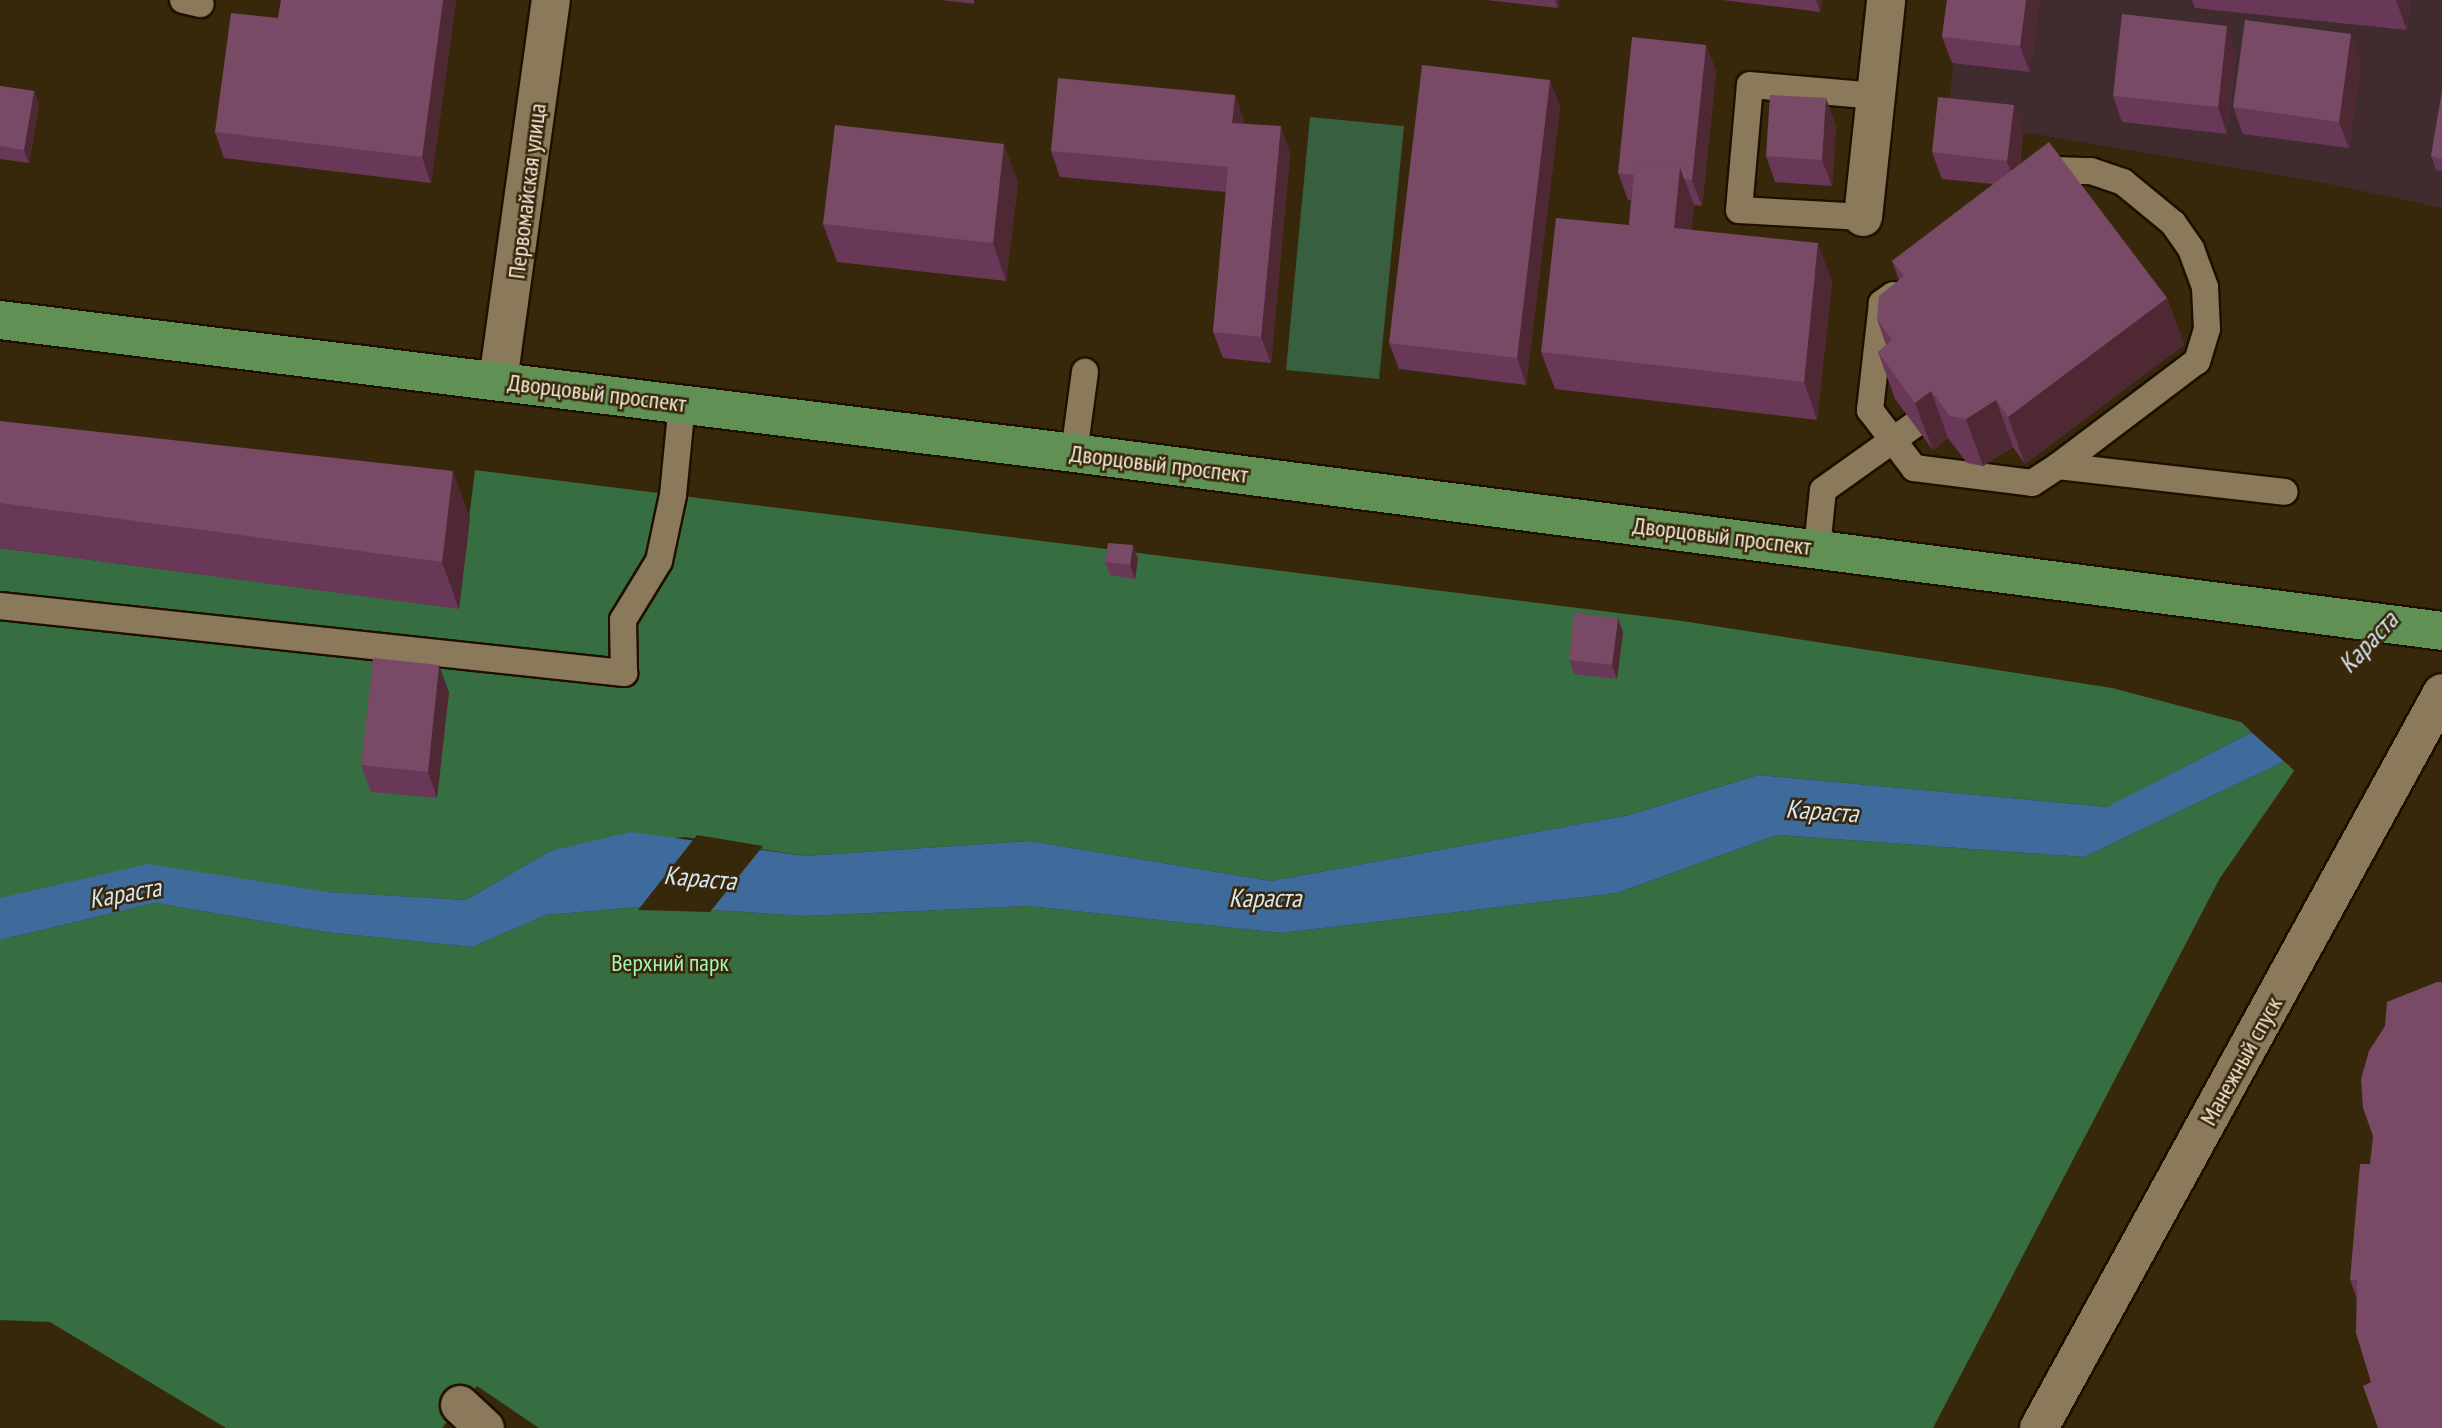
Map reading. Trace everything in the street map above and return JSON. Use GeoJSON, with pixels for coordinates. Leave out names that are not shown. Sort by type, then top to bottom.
{"type":"FeatureCollection","features":[{"type":"Feature","properties":{"kind":"main road","name":"Первомайская улица"},"geometry":{"type":"LineString","coordinates":[[498,381],[551,0]]}},
{"type":"Feature","properties":{"kind":"main road"},"geometry":{"type":"LineString","coordinates":[[1863,217],[1886,0]]}},
{"type":"Feature","properties":{"kind":"main road","name":"Дворцовый проспект"},"geometry":{"type":"LineString","coordinates":[[0,320],[1074,453],[2433,629]]}},
{"type":"Feature","properties":{"kind":"main road","name":"Манежный спуск"},"geometry":{"type":"LineString","coordinates":[[2039,1428],[2442,694]]}},
{"type":"Feature","properties":{"kind":"lane"},"geometry":{"type":"LineString","coordinates":[[1863,217],[1739,209],[1750,85],[1875,96]]}},
{"type":"Feature","properties":{"kind":"lane"},"geometry":{"type":"LineString","coordinates":[[1914,278],[1882,303],[1870,410],[1914,468],[2032,483],[2197,361],[2207,329],[2205,287],[2191,249],[2173,223],[2123,182],[2091,171],[2055,170],[2023,195]]}},
{"type":"Feature","properties":{"kind":"lane"},"geometry":{"type":"LineString","coordinates":[[1074,453],[1085,372]]}},
{"type":"Feature","properties":{"kind":"lane"},"geometry":{"type":"LineString","coordinates":[[0,606],[624,673],[623,620],[659,561],[673,495],[682,404]]}},
{"type":"Feature","properties":{"kind":"lane"},"geometry":{"type":"LineString","coordinates":[[1817,548],[1823,490],[1914,425]]}},
{"type":"Feature","properties":{"kind":"lane"},"geometry":{"type":"LineString","coordinates":[[2058,466],[2285,492]]}},
{"type":"Feature","properties":{"kind":"shaded area"},"geometry":{"type":"Polygon","coordinates":[[[1960,0],[2442,0],[2442,208],[2320,182],[2023,132],[1947,124],[1960,0]]]}},
{"type":"Feature","properties":{"kind":"green space"},"geometry":{"type":"Polygon","coordinates":[[[1310,117],[1404,126],[1379,379],[1286,370],[1310,117]]]}},
{"type":"Feature","properties":{"kind":"green space"},"geometry":{"type":"Polygon","coordinates":[[[475,470],[1682,621],[2112,688],[2241,722],[2252,732],[2108,807],[1758,775],[1629,815],[1271,881],[1030,841],[805,856],[685,837],[550,851],[466,900],[328,892],[0,898],[0,548],[458,608],[475,470]]]}},
{"type":"Feature","properties":{"kind":"green space","name":"Верхний парк"},"geometry":{"type":"Polygon","coordinates":[[[2285,761],[2294,771],[2220,878],[1933,1428],[539,1428],[477,1386],[442,1428],[226,1428],[50,1322],[0,1320],[0,940],[155,903],[325,932],[472,947],[544,915],[650,906],[806,916],[1028,906],[1282,933],[1617,893],[1777,835],[2084,857],[2285,761]]]}},
{"type":"Feature","properties":{"kind":"water","name":"Караста"},"geometry":{"type":"Polygon","coordinates":[[[2267,720],[2285,761],[2084,857],[1777,835],[1617,893],[1282,933],[1028,906],[806,916],[650,906],[545,915],[472,947],[325,932],[155,903],[0,940],[0,898],[148,864],[328,892],[466,900],[550,851],[631,832],[805,856],[1030,841],[1271,881],[1629,815],[1758,775],[2107,807],[2252,732],[2267,720]]]}},
{"type":"Feature","properties":{"kind":"pier"},"geometry":{"type":"Polygon","coordinates":[[[2442,519],[2442,606],[2287,764],[2249,730],[2442,519]]]}},
{"type":"Feature","properties":{"kind":"pier"},"geometry":{"type":"Polygon","coordinates":[[[697,835],[763,846],[710,912],[638,910],[697,835]]]}},
{"type":"Feature","properties":{"kind":"building"},"geometry":{"type":"Polygon","coordinates":[[[281,0],[443,0],[422,157],[215,132],[231,13],[278,18],[281,0]]]}},
{"type":"Feature","properties":{"kind":"building"},"geometry":{"type":"Polygon","coordinates":[[[1947,0],[2026,0],[2020,46],[1942,37],[1947,0]]]}},
{"type":"Feature","properties":{"kind":"building"},"geometry":{"type":"Polygon","coordinates":[[[2122,14],[2227,26],[2218,107],[2113,96],[2122,14]]]}},
{"type":"Feature","properties":{"kind":"building"},"geometry":{"type":"Polygon","coordinates":[[[2245,20],[2351,34],[2339,122],[2233,107],[2245,20]]]}},
{"type":"Feature","properties":{"kind":"building"},"geometry":{"type":"Polygon","coordinates":[[[1632,37],[1706,45],[1692,180],[1684,179],[1680,167],[1635,164],[1634,175],[1618,173],[1632,37]]]}},
{"type":"Feature","properties":{"kind":"building"},"geometry":{"type":"Polygon","coordinates":[[[1422,65],[1550,80],[1517,358],[1389,343],[1422,65]]]}},
{"type":"Feature","properties":{"kind":"building"},"geometry":{"type":"Polygon","coordinates":[[[1058,78],[1235,95],[1232,123],[1281,126],[1261,337],[1213,332],[1228,167],[1051,151],[1058,78]]]}},
{"type":"Feature","properties":{"kind":"building"},"geometry":{"type":"Polygon","coordinates":[[[0,86],[34,91],[24,150],[0,146],[0,86]]]}},
{"type":"Feature","properties":{"kind":"building"},"geometry":{"type":"Polygon","coordinates":[[[2442,91],[2442,159],[2431,156],[2442,91]]]}},
{"type":"Feature","properties":{"kind":"building"},"geometry":{"type":"Polygon","coordinates":[[[1770,95],[1826,98],[1822,160],[1766,156],[1770,95]]]}},
{"type":"Feature","properties":{"kind":"building"},"geometry":{"type":"Polygon","coordinates":[[[1938,97],[2014,105],[2007,161],[1932,152],[1938,97]]]}},
{"type":"Feature","properties":{"kind":"building"},"geometry":{"type":"Polygon","coordinates":[[[835,125],[1004,144],[993,243],[823,224],[835,125]]]}},
{"type":"Feature","properties":{"kind":"building"},"geometry":{"type":"Polygon","coordinates":[[[2049,142],[2167,298],[2008,417],[1996,400],[1966,419],[1950,416],[1931,391],[1915,403],[1878,352],[1892,340],[1877,319],[1879,296],[1904,276],[1892,261],[2049,142]]]}},
{"type":"Feature","properties":{"kind":"building"},"geometry":{"type":"Polygon","coordinates":[[[1635,164],[1680,167],[1674,228],[1818,243],[1804,382],[1541,352],[1556,218],[1629,225],[1635,164]]]}},
{"type":"Feature","properties":{"kind":"building"},"geometry":{"type":"Polygon","coordinates":[[[0,421],[453,471],[442,562],[0,503],[0,421]]]}},
{"type":"Feature","properties":{"kind":"building"},"geometry":{"type":"Polygon","coordinates":[[[1108,543],[1133,545],[1130,565],[1105,562],[1108,543]]]}},
{"type":"Feature","properties":{"kind":"building"},"geometry":{"type":"Polygon","coordinates":[[[1574,613],[1618,618],[1612,665],[1569,660],[1574,613]]]}},
{"type":"Feature","properties":{"kind":"building"},"geometry":{"type":"Polygon","coordinates":[[[373,658],[439,665],[428,772],[361,765],[373,658]]]}},
{"type":"Feature","properties":{"kind":"building"},"geometry":{"type":"Polygon","coordinates":[[[2442,982],[2442,1428],[2378,1428],[2363,1386],[2371,1382],[2356,1333],[2357,1280],[2350,1280],[2360,1164],[2370,1164],[2373,1136],[2363,1108],[2361,1079],[2369,1051],[2385,1026],[2387,1002],[2442,982]]]}}]}
